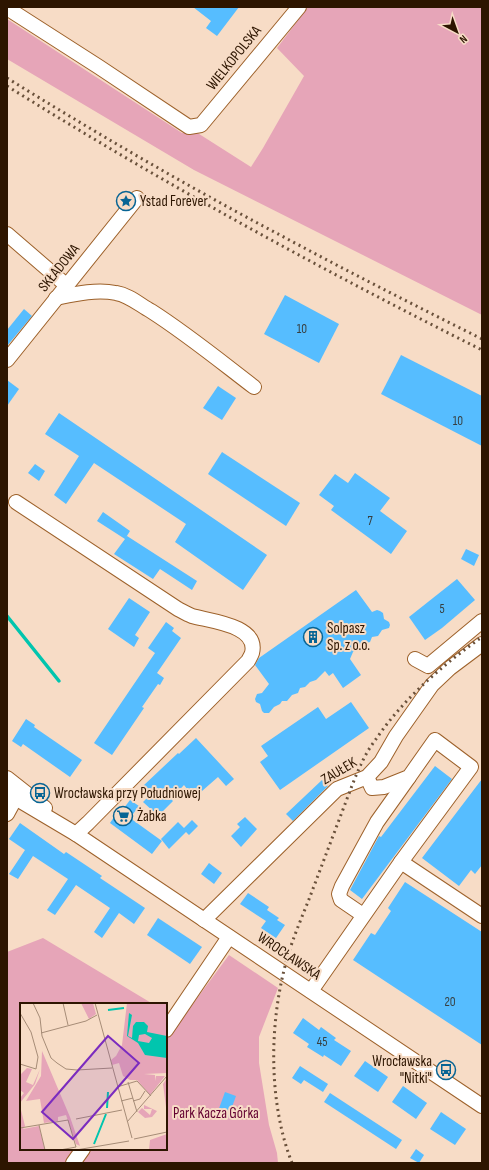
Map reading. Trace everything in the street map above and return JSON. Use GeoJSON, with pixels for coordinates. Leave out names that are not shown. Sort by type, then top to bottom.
{"type":"FeatureCollection","features":[{"type":"Feature","properties":{"kind":"street","name":"WIELKOPOLSKA"},"geometry":{"type":"LineString","coordinates":[[7,8],[106,71],[189,127],[194,127],[202,125],[298,7]]}},
{"type":"Feature","properties":{"kind":"street","name":"SKŁADOWA"},"geometry":{"type":"LineString","coordinates":[[7,360],[137,198]]}},
{"type":"Feature","properties":{"kind":"street"},"geometry":{"type":"LineString","coordinates":[[7,234],[66,285]]}},
{"type":"Feature","properties":{"kind":"street"},"geometry":{"type":"LineString","coordinates":[[56,298],[81,293],[106,291],[118,293],[128,297],[176,328],[254,387]]}},
{"type":"Feature","properties":{"kind":"street"},"geometry":{"type":"LineString","coordinates":[[16,502],[178,609],[190,615],[233,626],[244,633],[251,641],[252,652],[248,661],[76,834]]}},
{"type":"Feature","properties":{"kind":"street"},"geometry":{"type":"LineString","coordinates":[[415,659],[428,666],[482,621]]}},
{"type":"Feature","properties":{"kind":"street","name":"ZAUŁEK"},"geometry":{"type":"LineString","coordinates":[[204,920],[337,789],[366,777],[380,762],[396,736],[432,686],[450,668],[482,644]]}},
{"type":"Feature","properties":{"kind":"street"},"geometry":{"type":"LineString","coordinates":[[311,991],[400,862],[471,767],[435,740],[377,822],[342,886],[339,894],[341,900],[363,915]]}},
{"type":"Feature","properties":{"kind":"street"},"geometry":{"type":"LineString","coordinates":[[366,777],[372,788],[384,787],[409,777]]}},
{"type":"Feature","properties":{"kind":"street","name":"WROCŁAWSKA"},"geometry":{"type":"LineString","coordinates":[[7,778],[14,793],[482,1106]]}},
{"type":"Feature","properties":{"kind":"street"},"geometry":{"type":"LineString","coordinates":[[7,814],[14,793]]}},
{"type":"Feature","properties":{"kind":"street"},"geometry":{"type":"LineString","coordinates":[[400,862],[481,913]]}},
{"type":"Feature","properties":{"kind":"street"},"geometry":{"type":"LineString","coordinates":[[167,1029],[229,936]]}},
{"type":"Feature","properties":{"kind":"street"},"geometry":{"type":"LineString","coordinates":[[73,1163],[82,1150]]}},
{"type":"Feature","properties":{"kind":"green space"},"geometry":{"type":"Polygon","coordinates":[[[308,7],[482,7],[482,315],[194,170],[7,59],[7,19],[182,133],[196,132],[251,167],[304,76],[277,48],[308,7]]]}},
{"type":"Feature","properties":{"kind":"green space","name":"Park Kacza Górka"},"geometry":{"type":"Polygon","coordinates":[[[43,938],[151,1003],[20,1003],[20,1150],[167,1150],[167,1012],[181,1020],[229,955],[278,988],[259,1037],[259,1063],[269,1125],[277,1153],[278,1163],[7,1163],[7,952],[43,938]]]}},
{"type":"Feature","properties":{"kind":"building"},"geometry":{"type":"Polygon","coordinates":[[[193,7],[239,7],[217,36],[206,28],[211,21],[193,7]]]}},
{"type":"Feature","properties":{"kind":"building"},"geometry":{"type":"Polygon","coordinates":[[[285,295],[339,324],[319,363],[264,334],[285,295]]]}},
{"type":"Feature","properties":{"kind":"building"},"geometry":{"type":"Polygon","coordinates":[[[24,309],[32,316],[7,346],[7,330],[24,309]]]}},
{"type":"Feature","properties":{"kind":"building"},"geometry":{"type":"Polygon","coordinates":[[[401,355],[482,396],[482,446],[381,394],[401,355]]]}},
{"type":"Feature","properties":{"kind":"building"},"geometry":{"type":"Polygon","coordinates":[[[7,380],[19,389],[7,406],[7,380]]]}},
{"type":"Feature","properties":{"kind":"building"},"geometry":{"type":"Polygon","coordinates":[[[218,386],[236,398],[222,420],[203,408],[218,386]]]}},
{"type":"Feature","properties":{"kind":"building"},"geometry":{"type":"Polygon","coordinates":[[[59,413],[267,555],[243,590],[175,542],[186,524],[94,463],[66,504],[54,495],[79,456],[45,434],[59,413]]]}},
{"type":"Feature","properties":{"kind":"building"},"geometry":{"type":"Polygon","coordinates":[[[222,452],[300,503],[286,526],[208,474],[222,452]]]}},
{"type":"Feature","properties":{"kind":"building"},"geometry":{"type":"Polygon","coordinates":[[[35,464],[45,471],[39,481],[28,473],[35,464]]]}},
{"type":"Feature","properties":{"kind":"building"},"geometry":{"type":"Polygon","coordinates":[[[355,473],[390,498],[380,511],[407,531],[391,554],[331,510],[334,506],[319,495],[335,474],[348,483],[355,473]]]}},
{"type":"Feature","properties":{"kind":"building"},"geometry":{"type":"Polygon","coordinates":[[[103,512],[130,531],[125,539],[97,521],[103,512]]]}},
{"type":"Feature","properties":{"kind":"building"},"geometry":{"type":"Polygon","coordinates":[[[127,536],[197,581],[192,590],[160,569],[153,579],[114,554],[127,536]]]}},
{"type":"Feature","properties":{"kind":"building"},"geometry":{"type":"Polygon","coordinates":[[[466,549],[479,555],[474,566],[461,559],[466,549]]]}},
{"type":"Feature","properties":{"kind":"building"},"geometry":{"type":"Polygon","coordinates":[[[457,579],[475,600],[442,628],[425,640],[409,617],[457,579]]]}},
{"type":"Feature","properties":{"kind":"building"},"geometry":{"type":"Polygon","coordinates":[[[356,590],[372,612],[377,610],[383,613],[384,619],[389,622],[390,625],[389,628],[382,630],[378,636],[372,637],[370,642],[363,644],[359,649],[353,652],[350,659],[361,675],[343,688],[333,673],[329,676],[325,671],[316,680],[310,682],[305,687],[300,688],[298,693],[292,695],[287,701],[282,701],[269,713],[264,713],[260,704],[256,702],[255,699],[257,694],[262,693],[269,684],[255,665],[259,658],[356,590]]]}},
{"type":"Feature","properties":{"kind":"building"},"geometry":{"type":"Polygon","coordinates":[[[129,598],[150,612],[135,635],[139,638],[134,647],[108,629],[129,598]]]}},
{"type":"Feature","properties":{"kind":"building"},"geometry":{"type":"Polygon","coordinates":[[[166,622],[174,628],[172,631],[181,638],[157,673],[164,678],[160,685],[158,684],[142,707],[144,708],[112,755],[94,743],[155,653],[148,648],[166,622]]]}},
{"type":"Feature","properties":{"kind":"building"},"geometry":{"type":"Polygon","coordinates":[[[351,702],[369,728],[280,790],[260,762],[268,756],[261,746],[318,707],[326,719],[351,702]]]}},
{"type":"Feature","properties":{"kind":"building"},"geometry":{"type":"Polygon","coordinates":[[[26,719],[35,725],[34,727],[82,760],[70,777],[23,744],[21,747],[12,741],[26,719]]]}},
{"type":"Feature","properties":{"kind":"building"},"geometry":{"type":"Polygon","coordinates":[[[196,738],[234,779],[226,786],[218,777],[194,798],[184,785],[171,799],[173,801],[161,813],[157,809],[154,812],[143,802],[150,795],[143,786],[196,738]]]}},
{"type":"Feature","properties":{"kind":"building"},"geometry":{"type":"Polygon","coordinates":[[[435,766],[452,779],[362,899],[350,890],[379,836],[381,837],[435,766]]]}},
{"type":"Feature","properties":{"kind":"building"},"geometry":{"type":"Polygon","coordinates":[[[482,779],[482,865],[475,874],[471,870],[459,886],[422,858],[482,779]]]}},
{"type":"Feature","properties":{"kind":"building"},"geometry":{"type":"Polygon","coordinates":[[[322,780],[328,786],[293,821],[286,814],[322,780]]]}},
{"type":"Feature","properties":{"kind":"building"},"geometry":{"type":"Polygon","coordinates":[[[130,800],[139,806],[130,818],[162,841],[152,854],[110,823],[116,814],[118,816],[130,800]]]}},
{"type":"Feature","properties":{"kind":"building"},"geometry":{"type":"Polygon","coordinates":[[[245,817],[257,829],[241,847],[231,836],[240,827],[237,824],[245,817]]]}},
{"type":"Feature","properties":{"kind":"building"},"geometry":{"type":"Polygon","coordinates":[[[192,820],[198,826],[189,835],[186,832],[169,849],[161,839],[178,822],[184,828],[192,820]]]}},
{"type":"Feature","properties":{"kind":"building"},"geometry":{"type":"Polygon","coordinates":[[[20,823],[64,854],[66,852],[102,876],[100,878],[145,908],[134,924],[119,913],[102,938],[94,932],[110,908],[76,885],[55,915],[47,910],[68,879],[33,856],[18,879],[9,874],[25,850],[9,839],[20,823]]]}},
{"type":"Feature","properties":{"kind":"building"},"geometry":{"type":"Polygon","coordinates":[[[209,863],[222,873],[214,884],[201,874],[209,863]]]}},
{"type":"Feature","properties":{"kind":"building"},"geometry":{"type":"Polygon","coordinates":[[[405,882],[482,932],[482,1045],[353,960],[371,933],[375,935],[391,911],[388,908],[405,882]]]}},
{"type":"Feature","properties":{"kind":"building"},"geometry":{"type":"Polygon","coordinates":[[[248,893],[269,907],[267,910],[279,918],[277,920],[285,925],[276,938],[261,928],[266,921],[240,904],[248,893]]]}},
{"type":"Feature","properties":{"kind":"building"},"geometry":{"type":"Polygon","coordinates":[[[158,918],[202,947],[190,964],[147,935],[158,918]]]}},
{"type":"Feature","properties":{"kind":"building"},"geometry":{"type":"Polygon","coordinates":[[[303,1018],[319,1030],[321,1027],[336,1038],[334,1040],[351,1051],[341,1066],[324,1055],[323,1057],[307,1047],[309,1044],[293,1033],[303,1018]]]}},
{"type":"Feature","properties":{"kind":"building"},"geometry":{"type":"Polygon","coordinates":[[[365,1061],[388,1077],[378,1092],[354,1076],[365,1061]]]}},
{"type":"Feature","properties":{"kind":"building"},"geometry":{"type":"Polygon","coordinates":[[[300,1066],[328,1084],[323,1092],[304,1080],[301,1084],[292,1078],[300,1066]]]}},
{"type":"Feature","properties":{"kind":"building"},"geometry":{"type":"Polygon","coordinates":[[[403,1086],[427,1103],[416,1119],[392,1102],[403,1086]]]}},
{"type":"Feature","properties":{"kind":"building"},"geometry":{"type":"Polygon","coordinates":[[[225,1092],[236,1096],[228,1118],[217,1114],[225,1092]]]}},
{"type":"Feature","properties":{"kind":"building"},"geometry":{"type":"Polygon","coordinates":[[[330,1093],[402,1140],[396,1149],[324,1102],[330,1093]]]}},
{"type":"Feature","properties":{"kind":"building"},"geometry":{"type":"Polygon","coordinates":[[[441,1112],[466,1129],[455,1145],[430,1129],[441,1112]]]}},
{"type":"Feature","properties":{"kind":"building"},"geometry":{"type":"Polygon","coordinates":[[[416,1149],[424,1155],[419,1163],[410,1158],[416,1149]]]}},
{"type":"Feature","properties":{"kind":"waterway"},"geometry":{"type":"LineString","coordinates":[[7,616],[59,681]]}},
{"type":"Feature","properties":{"kind":"railway"},"geometry":{"type":"LineString","coordinates":[[7,78],[108,139],[211,198],[330,262],[482,339]]}},
{"type":"Feature","properties":{"kind":"railway"},"geometry":{"type":"LineString","coordinates":[[7,86],[65,122],[242,224],[361,288],[482,350]]}},
{"type":"Feature","properties":{"kind":"railway"},"geometry":{"type":"LineString","coordinates":[[292,1163],[284,1139],[275,1088],[274,1035],[281,983],[295,934],[362,761],[385,727],[410,698],[437,672],[482,637]]}},
{"type":"Feature","properties":{"kind":"place","name":"Ystad Forever"},"geometry":{"type":"Point","coordinates":[126,201]}},
{"type":"Feature","properties":{"kind":"place","name":"Solpasz Sp. z o.o."},"geometry":{"type":"Point","coordinates":[313,637]}},
{"type":"Feature","properties":{"kind":"place","name":"Wrocławska przy Południowej"},"geometry":{"type":"Point","coordinates":[40,793]}},
{"type":"Feature","properties":{"kind":"place","name":"Żabka"},"geometry":{"type":"Point","coordinates":[123,816]}},
{"type":"Feature","properties":{"kind":"place","name":"Wrocławska \"Nitki\""},"geometry":{"type":"Point","coordinates":[446,1070]}}]}
